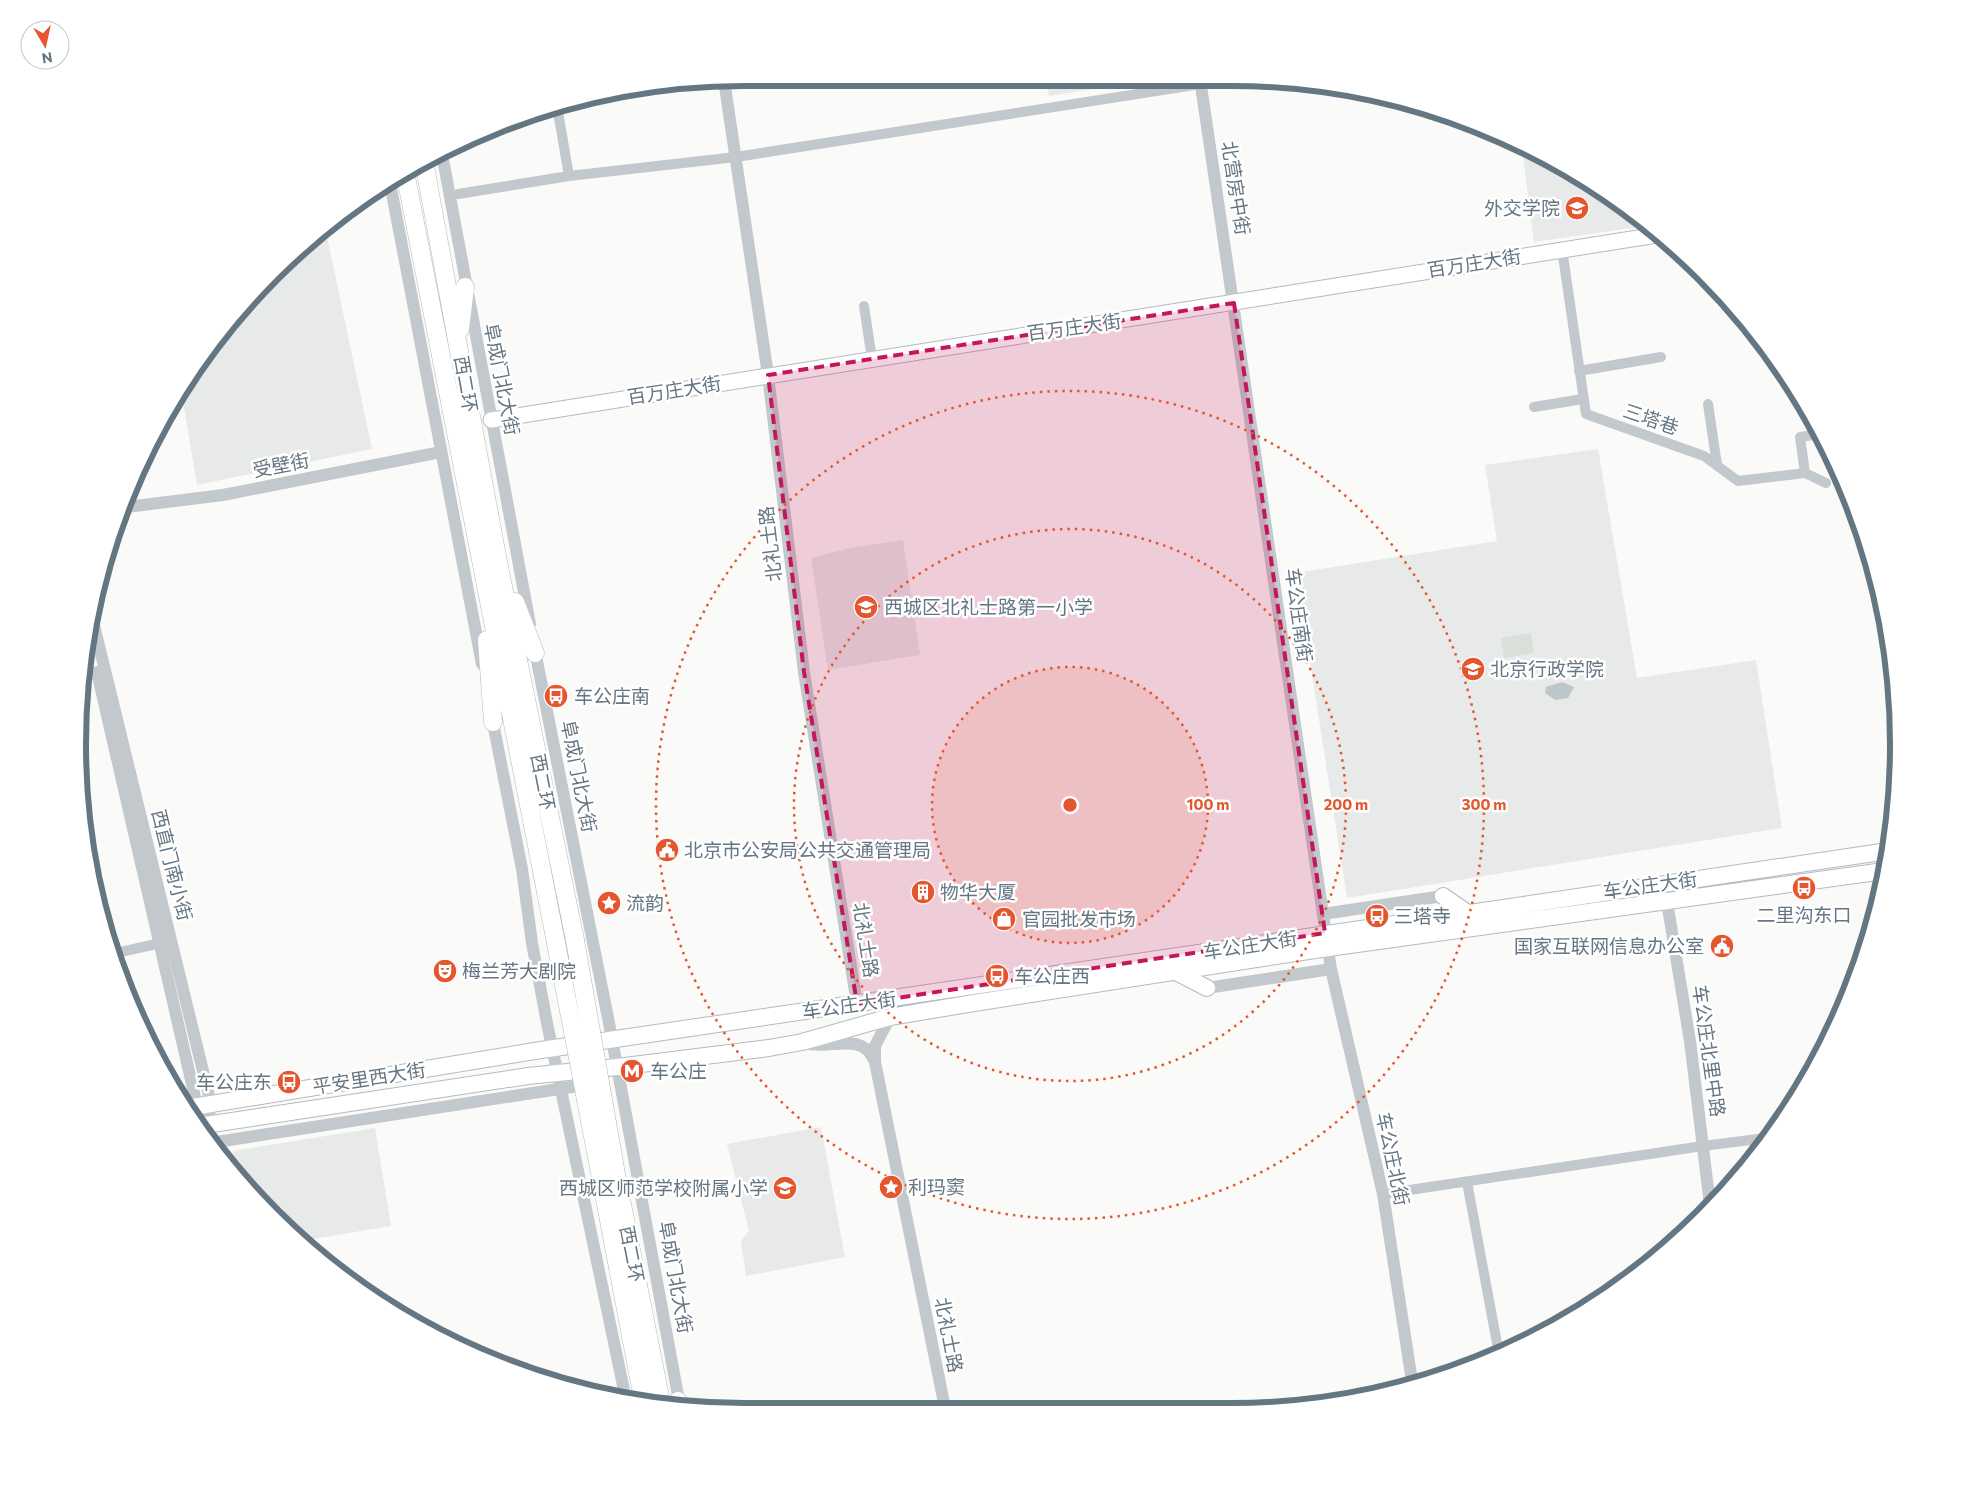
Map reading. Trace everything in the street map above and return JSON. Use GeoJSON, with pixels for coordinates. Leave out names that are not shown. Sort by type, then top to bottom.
{"type":"FeatureCollection","features":[{"type":"Feature","properties":{"kind":"highway","name":"西二环"},"geometry":{"type":"LineString","coordinates":[[425,169],[458,344],[490,563],[556,943],[608,1176],[672,1398]]}},
{"type":"Feature","properties":{"kind":"highway","name":"西二环"},"geometry":{"type":"LineString","coordinates":[[402,182],[575,940],[608,1176],[642,1394]]}},
{"type":"Feature","properties":{"kind":"highway"},"geometry":{"type":"LineString","coordinates":[[458,344],[466,287]]}},
{"type":"Feature","properties":{"kind":"highway"},"geometry":{"type":"LineString","coordinates":[[490,563],[535,653]]}},
{"type":"Feature","properties":{"kind":"highway"},"geometry":{"type":"LineString","coordinates":[[490,563],[493,722]]}},
{"type":"Feature","properties":{"kind":"main road","name":"百万庄大街"},"geometry":{"type":"LineString","coordinates":[[491,420],[1649,236]]}},
{"type":"Feature","properties":{"kind":"main road","name":"车公庄大街"},"geometry":{"type":"LineString","coordinates":[[559,1081],[618,1074],[802,1042],[890,1017],[1174,971],[1466,912],[1880,852]]}},
{"type":"Feature","properties":{"kind":"main road","name":"车公庄大街"},"geometry":{"type":"LineString","coordinates":[[552,1049],[857,1004],[1327,940],[1666,902],[1877,872]]}},
{"type":"Feature","properties":{"kind":"main road"},"geometry":{"type":"LineString","coordinates":[[1443,896],[1466,912]]}},
{"type":"Feature","properties":{"kind":"main road"},"geometry":{"type":"LineString","coordinates":[[1174,971],[1207,988]]}},
{"type":"Feature","properties":{"kind":"main road","name":"平安里西大街"},"geometry":{"type":"LineString","coordinates":[[198,1106],[552,1049]]}},
{"type":"Feature","properties":{"kind":"main road","name":"平安里西大街"},"geometry":{"type":"LineString","coordinates":[[208,1125],[559,1081]]}},
{"type":"Feature","properties":{"kind":"street"},"geometry":{"type":"LineString","coordinates":[[458,194],[569,176],[736,156],[1170,86]]}},
{"type":"Feature","properties":{"kind":"street","name":"北营房中街"},"geometry":{"type":"LineString","coordinates":[[1202,86],[1234,303]]}},
{"type":"Feature","properties":{"kind":"street","name":"北礼士路"},"geometry":{"type":"LineString","coordinates":[[725,87],[768,376],[804,672],[857,1004]]}},
{"type":"Feature","properties":{"kind":"street"},"geometry":{"type":"LineString","coordinates":[[558,114],[569,176]]}},
{"type":"Feature","properties":{"kind":"street","name":"阜成门北大街"},"geometry":{"type":"LineString","coordinates":[[443,159],[535,653],[652,1250],[673,1398]]}},
{"type":"Feature","properties":{"kind":"street"},"geometry":{"type":"LineString","coordinates":[[402,183],[441,452],[522,868],[532,943],[552,1049],[622,1391]]}},
{"type":"Feature","properties":{"kind":"street","name":"三塔巷"},"geometry":{"type":"LineString","coordinates":[[1562,249],[1586,414],[1704,456],[1738,481],[1805,473]]}},
{"type":"Feature","properties":{"kind":"street","name":"车公庄南街"},"geometry":{"type":"LineString","coordinates":[[1234,303],[1327,940]]}},
{"type":"Feature","properties":{"kind":"street"},"geometry":{"type":"LineString","coordinates":[[864,306],[872,359]]}},
{"type":"Feature","properties":{"kind":"street"},"geometry":{"type":"LineString","coordinates":[[1579,371],[1661,357]]}},
{"type":"Feature","properties":{"kind":"street"},"geometry":{"type":"LineString","coordinates":[[1534,407],[1584,399]]}},
{"type":"Feature","properties":{"kind":"street"},"geometry":{"type":"LineString","coordinates":[[1708,404],[1717,465]]}},
{"type":"Feature","properties":{"kind":"street"},"geometry":{"type":"LineString","coordinates":[[1813,435],[1800,437],[1805,473],[1826,483]]}},
{"type":"Feature","properties":{"kind":"street","name":"受壁街"},"geometry":{"type":"LineString","coordinates":[[131,507],[223,495],[441,452]]}},
{"type":"Feature","properties":{"kind":"street","name":"西直门南小街"},"geometry":{"type":"LineString","coordinates":[[96,635],[165,942],[198,1106]]}},
{"type":"Feature","properties":{"kind":"street","name":"西直门南小街"},"geometry":{"type":"LineString","coordinates":[[93,653],[165,942]]}},
{"type":"Feature","properties":{"kind":"street"},"geometry":{"type":"LineString","coordinates":[[1323,914],[1443,896]]}},
{"type":"Feature","properties":{"kind":"street","name":"车公庄北里中路"},"geometry":{"type":"LineString","coordinates":[[1666,902],[1690,1041],[1709,1197]]}},
{"type":"Feature","properties":{"kind":"street","name":"车公庄北街"},"geometry":{"type":"LineString","coordinates":[[1327,940],[1331,969],[1383,1194],[1411,1377]]}},
{"type":"Feature","properties":{"kind":"street"},"geometry":{"type":"LineString","coordinates":[[120,952],[165,942]]}},
{"type":"Feature","properties":{"kind":"street"},"geometry":{"type":"LineString","coordinates":[[1207,988],[1331,969]]}},
{"type":"Feature","properties":{"kind":"street","name":"北礼士路"},"geometry":{"type":"LineString","coordinates":[[875,1062],[875,1046],[890,1017]]}},
{"type":"Feature","properties":{"kind":"street","name":"北礼士路"},"geometry":{"type":"LineString","coordinates":[[802,1042],[814,1047],[862,1044],[870,1050],[875,1062],[944,1403]]}},
{"type":"Feature","properties":{"kind":"street"},"geometry":{"type":"LineString","coordinates":[[219,1141],[559,1081]]}},
{"type":"Feature","properties":{"kind":"street"},"geometry":{"type":"LineString","coordinates":[[1383,1194],[1758,1139]]}},
{"type":"Feature","properties":{"kind":"street"},"geometry":{"type":"LineString","coordinates":[[1467,1182],[1498,1346]]}},
{"type":"Feature","properties":{"kind":"highlighted area"},"geometry":{"type":"Polygon","coordinates":[[[1234,303],[1325,933],[857,1004],[804,672],[768,375],[1234,303]]]}},
{"type":"Feature","properties":{"kind":"shaded area"},"geometry":{"type":"Polygon","coordinates":[[[1047,86],[1112,86],[1049,96],[1047,86]]]}},
{"type":"Feature","properties":{"kind":"shaded area","name":"外交学院"},"geometry":{"type":"Polygon","coordinates":[[[1523,154],[1561,174],[1638,227],[1534,242],[1523,154]]]}},
{"type":"Feature","properties":{"kind":"shaded area"},"geometry":{"type":"Polygon","coordinates":[[[327,236],[372,449],[197,485],[183,401],[222,344],[250,310],[279,279],[327,236]]]}},
{"type":"Feature","properties":{"kind":"shaded area","name":"北京行政学院"},"geometry":{"type":"Polygon","coordinates":[[[1598,449],[1637,678],[1756,660],[1782,828],[1347,898],[1296,573],[1497,541],[1485,465],[1598,449]]]}},
{"type":"Feature","properties":{"kind":"shaded area","name":"西城区北礼士路第一小学"},"geometry":{"type":"Polygon","coordinates":[[[903,540],[920,655],[828,670],[811,558],[850,548],[903,540]]]}},
{"type":"Feature","properties":{"kind":"shaded area"},"geometry":{"type":"Polygon","coordinates":[[[1531,633],[1534,653],[1504,658],[1501,638],[1531,633]]]}},
{"type":"Feature","properties":{"kind":"shaded area"},"geometry":{"type":"Polygon","coordinates":[[[1562,682],[1574,687],[1568,698],[1555,700],[1545,693],[1546,687],[1562,682]]]}},
{"type":"Feature","properties":{"kind":"shaded area","name":"西城区师范学校附属小学"},"geometry":{"type":"Polygon","coordinates":[[[821,1127],[845,1257],[746,1276],[741,1241],[749,1231],[727,1144],[821,1127]]]}},
{"type":"Feature","properties":{"kind":"shaded area"},"geometry":{"type":"Polygon","coordinates":[[[375,1128],[391,1226],[310,1239],[250,1179],[235,1160],[233,1151],[375,1128]]]}},
{"type":"Feature","properties":{"kind":"place","name":"外交学院"},"geometry":{"type":"Point","coordinates":[1577,208]}},
{"type":"Feature","properties":{"kind":"place","name":"西城区北礼士路第一小学"},"geometry":{"type":"Point","coordinates":[866,607]}},
{"type":"Feature","properties":{"kind":"place","name":"北京行政学院"},"geometry":{"type":"Point","coordinates":[1473,669]}},
{"type":"Feature","properties":{"kind":"place","name":"车公庄南"},"geometry":{"type":"Point","coordinates":[556,696]}},
{"type":"Feature","properties":{"kind":"place","name":"北京市公安局公共交通管理局"},"geometry":{"type":"Point","coordinates":[667,850]}},
{"type":"Feature","properties":{"kind":"place","name":"二里沟东口"},"geometry":{"type":"Point","coordinates":[1804,888]}},
{"type":"Feature","properties":{"kind":"place","name":"物华大厦"},"geometry":{"type":"Point","coordinates":[923,892]}},
{"type":"Feature","properties":{"kind":"place","name":"流韵"},"geometry":{"type":"Point","coordinates":[609,903]}},
{"type":"Feature","properties":{"kind":"place","name":"三塔寺"},"geometry":{"type":"Point","coordinates":[1377,916]}},
{"type":"Feature","properties":{"kind":"place","name":"官园批发市场"},"geometry":{"type":"Point","coordinates":[1004,919]}},
{"type":"Feature","properties":{"kind":"place","name":"国家互联网信息办公室"},"geometry":{"type":"Point","coordinates":[1722,946]}},
{"type":"Feature","properties":{"kind":"place","name":"梅兰芳大剧院"},"geometry":{"type":"Point","coordinates":[445,971]}},
{"type":"Feature","properties":{"kind":"place","name":"车公庄西"},"geometry":{"type":"Point","coordinates":[997,976]}},
{"type":"Feature","properties":{"kind":"place","name":"车公庄"},"geometry":{"type":"Point","coordinates":[632,1071]}},
{"type":"Feature","properties":{"kind":"place","name":"车公庄东"},"geometry":{"type":"Point","coordinates":[289,1082]}},
{"type":"Feature","properties":{"kind":"place","name":"利玛窦"},"geometry":{"type":"Point","coordinates":[891,1187]}},
{"type":"Feature","properties":{"kind":"place","name":"西城区师范学校附属小学"},"geometry":{"type":"Point","coordinates":[785,1188]}}]}
